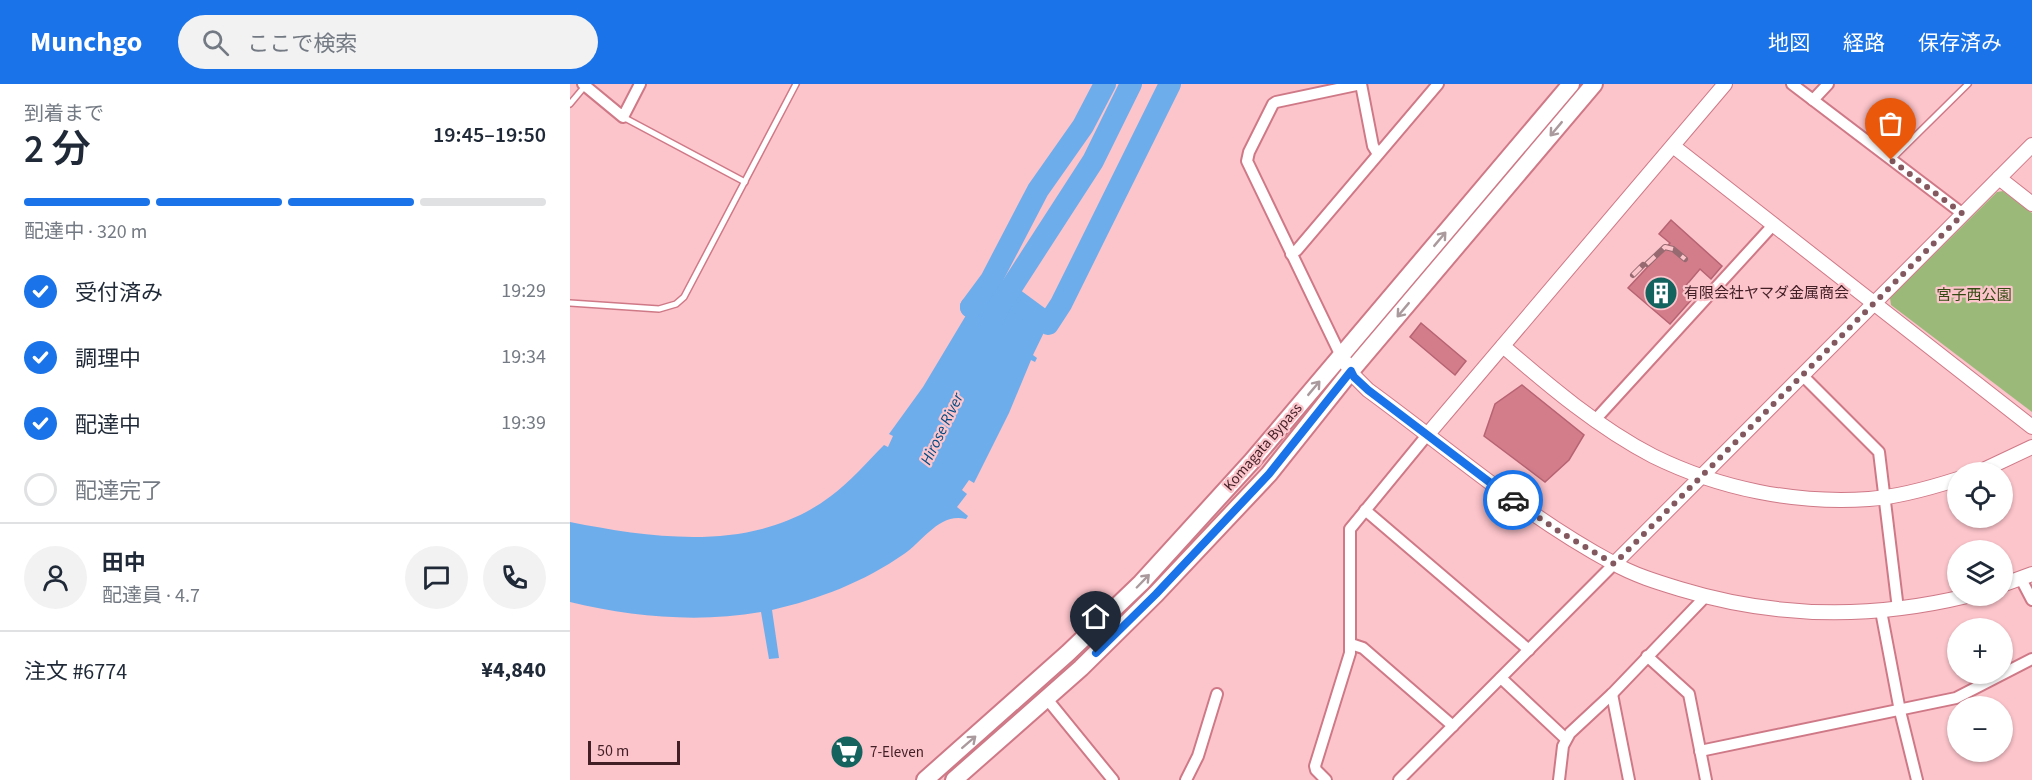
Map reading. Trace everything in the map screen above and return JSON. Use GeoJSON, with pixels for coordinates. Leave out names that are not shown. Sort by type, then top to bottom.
{"type":"FeatureCollection","features":[{"type":"Feature","properties":{"kind":"main road","name":"Komagata Bypass"},"geometry":{"type":"LineString","coordinates":[[925,780],[1068,653],[1157,566],[1252,461],[1571,84]]}},
{"type":"Feature","properties":{"kind":"main road","name":"Komagata Bypass"},"geometry":{"type":"LineString","coordinates":[[954,780],[1081,668],[1156,594],[1269,474],[1351,371],[1594,84]]}},
{"type":"Feature","properties":{"kind":"street"},"geometry":{"type":"LineString","coordinates":[[584,85],[622,117],[640,84]]}},
{"type":"Feature","properties":{"kind":"street"},"geometry":{"type":"LineString","coordinates":[[1378,154],[1373,146],[1360,84],[1273,104],[1249,152],[1247,161],[1341,356],[1354,377],[1368,390],[1533,515],[1614,564],[1643,577],[1705,597],[1795,612],[1881,611],[1947,600]]}},
{"type":"Feature","properties":{"kind":"street"},"geometry":{"type":"LineString","coordinates":[[1291,254],[1297,250],[1438,84]]}},
{"type":"Feature","properties":{"kind":"street"},"geometry":{"type":"LineString","coordinates":[[1326,780],[1315,766],[1350,653],[1348,534],[1352,525],[1725,84]]}},
{"type":"Feature","properties":{"kind":"street"},"geometry":{"type":"LineString","coordinates":[[1792,84],[1963,214]]}},
{"type":"Feature","properties":{"kind":"street"},"geometry":{"type":"LineString","coordinates":[[1813,100],[1828,84]]}},
{"type":"Feature","properties":{"kind":"street"},"geometry":{"type":"LineString","coordinates":[[1399,780],[2032,145]]}},
{"type":"Feature","properties":{"kind":"street"},"geometry":{"type":"LineString","coordinates":[[1673,146],[2032,427]]}},
{"type":"Feature","properties":{"kind":"street"},"geometry":{"type":"LineString","coordinates":[[1999,178],[2032,204]]}},
{"type":"Feature","properties":{"kind":"street"},"geometry":{"type":"LineString","coordinates":[[1595,420],[1774,224]]}},
{"type":"Feature","properties":{"kind":"street"},"geometry":{"type":"LineString","coordinates":[[1503,346],[1595,420],[1653,456],[1702,476],[1772,496],[1813,499],[1870,499],[1947,482]]}},
{"type":"Feature","properties":{"kind":"street"},"geometry":{"type":"LineString","coordinates":[[1803,376],[1879,452],[1898,609]]}},
{"type":"Feature","properties":{"kind":"street"},"geometry":{"type":"LineString","coordinates":[[2000,462],[2032,447]]}},
{"type":"Feature","properties":{"kind":"street"},"geometry":{"type":"LineString","coordinates":[[1365,510],[1529,650]]}},
{"type":"Feature","properties":{"kind":"street"},"geometry":{"type":"LineString","coordinates":[[2026,577],[2032,600]]}},
{"type":"Feature","properties":{"kind":"street"},"geometry":{"type":"LineString","coordinates":[[1559,780],[1566,739],[1705,597]]}},
{"type":"Feature","properties":{"kind":"street"},"geometry":{"type":"LineString","coordinates":[[1881,611],[1900,711],[1917,780]]}},
{"type":"Feature","properties":{"kind":"street"},"geometry":{"type":"LineString","coordinates":[[1351,644],[1363,648],[1454,726]]}},
{"type":"Feature","properties":{"kind":"street"},"geometry":{"type":"LineString","coordinates":[[1647,656],[1689,694],[1706,780]]}},
{"type":"Feature","properties":{"kind":"street"},"geometry":{"type":"LineString","coordinates":[[1700,751],[1956,698],[2032,659]]}},
{"type":"Feature","properties":{"kind":"street"},"geometry":{"type":"LineString","coordinates":[[1501,678],[1566,739]]}},
{"type":"Feature","properties":{"kind":"street"},"geometry":{"type":"LineString","coordinates":[[1612,693],[1629,780]]}},
{"type":"Feature","properties":{"kind":"street"},"geometry":{"type":"LineString","coordinates":[[1186,780],[1198,756],[1217,694]]}},
{"type":"Feature","properties":{"kind":"street"},"geometry":{"type":"LineString","coordinates":[[1047,699],[1113,780]]}},
{"type":"Feature","properties":{"kind":"lane"},"geometry":{"type":"LineString","coordinates":[[570,303],[659,309],[676,304],[684,297],[796,84]]}},
{"type":"Feature","properties":{"kind":"lane"},"geometry":{"type":"LineString","coordinates":[[1891,160],[1968,84]]}},
{"type":"Feature","properties":{"kind":"lane"},"geometry":{"type":"LineString","coordinates":[[570,104],[584,85]]}},
{"type":"Feature","properties":{"kind":"lane"},"geometry":{"type":"LineString","coordinates":[[622,117],[745,182]]}},
{"type":"Feature","properties":{"kind":"lane"},"geometry":{"type":"LineString","coordinates":[[1068,653],[1081,668]]}},
{"type":"Feature","properties":{"kind":"green space","name":"宮子西公園"},"geometry":{"type":"Polygon","coordinates":[[[2003,191],[2032,213],[2032,412],[1891,305],[1890,298],[1997,192],[2003,191]]]}},
{"type":"Feature","properties":{"kind":"water"},"geometry":{"type":"Polygon","coordinates":[[[1014,299],[1048,324],[1033,355],[1037,358],[1035,362],[1031,360],[1009,413],[974,483],[969,480],[962,490],[967,494],[957,507],[968,516],[966,519],[957,518],[940,524],[904,554],[857,581],[807,601],[772,610],[779,658],[769,659],[761,612],[713,617],[665,617],[570,602],[570,522],[637,533],[705,537],[738,534],[771,526],[802,514],[831,496],[884,445],[888,447],[893,436],[889,434],[923,387],[971,307],[1014,299]]]}},
{"type":"Feature","properties":{"kind":"building"},"geometry":{"type":"Polygon","coordinates":[[[1671,220],[1722,266],[1711,279],[1700,269],[1683,289],[1693,298],[1670,324],[1628,288],[1670,243],[1659,234],[1671,220]]]}},
{"type":"Feature","properties":{"kind":"building"},"geometry":{"type":"Polygon","coordinates":[[[1421,323],[1466,361],[1455,375],[1410,337],[1421,323]]]}},
{"type":"Feature","properties":{"kind":"building"},"geometry":{"type":"Polygon","coordinates":[[[1522,385],[1584,435],[1569,460],[1545,482],[1484,436],[1495,404],[1522,385]]]}},
{"type":"Feature","properties":{"kind":"waterway"},"geometry":{"type":"LineString","coordinates":[[971,307],[991,280],[1038,190],[1083,126],[1105,84]]}},
{"type":"Feature","properties":{"kind":"waterway","name":"Hirose River"},"geometry":{"type":"LineString","coordinates":[[989,328],[998,308],[1093,161],[1131,84]]}},
{"type":"Feature","properties":{"kind":"waterway"},"geometry":{"type":"LineString","coordinates":[[971,307],[1014,299],[1048,324],[1061,304],[1170,84]]}},
{"type":"Feature","properties":{"kind":"railway"},"geometry":{"type":"LineString","coordinates":[[1647,264],[1665,247],[1673,249],[1685,259]]}},
{"type":"Feature","properties":{"kind":"railway"},"geometry":{"type":"LineString","coordinates":[[1633,275],[1643,265]]}},
{"type":"Feature","properties":{"kind":"way so far"},"geometry":{"type":"LineString","coordinates":[[1513,500],[1576,543],[1614,564],[1963,214],[1891,160]]}},
{"type":"Feature","properties":{"kind":"place","name":"有限会社ヤマダ金属商会"},"geometry":{"type":"Point","coordinates":[1661,293]}},
{"type":"Feature","properties":{"kind":"place","name":"7-Eleven"},"geometry":{"type":"Point","coordinates":[847,752]}},
{"type":"Feature","properties":{"kind":"route"},"geometry":{"type":"LineString","coordinates":[[1096,653],[1156,594],[1269,474],[1351,371],[1368,390],[1513,500]]}}]}
